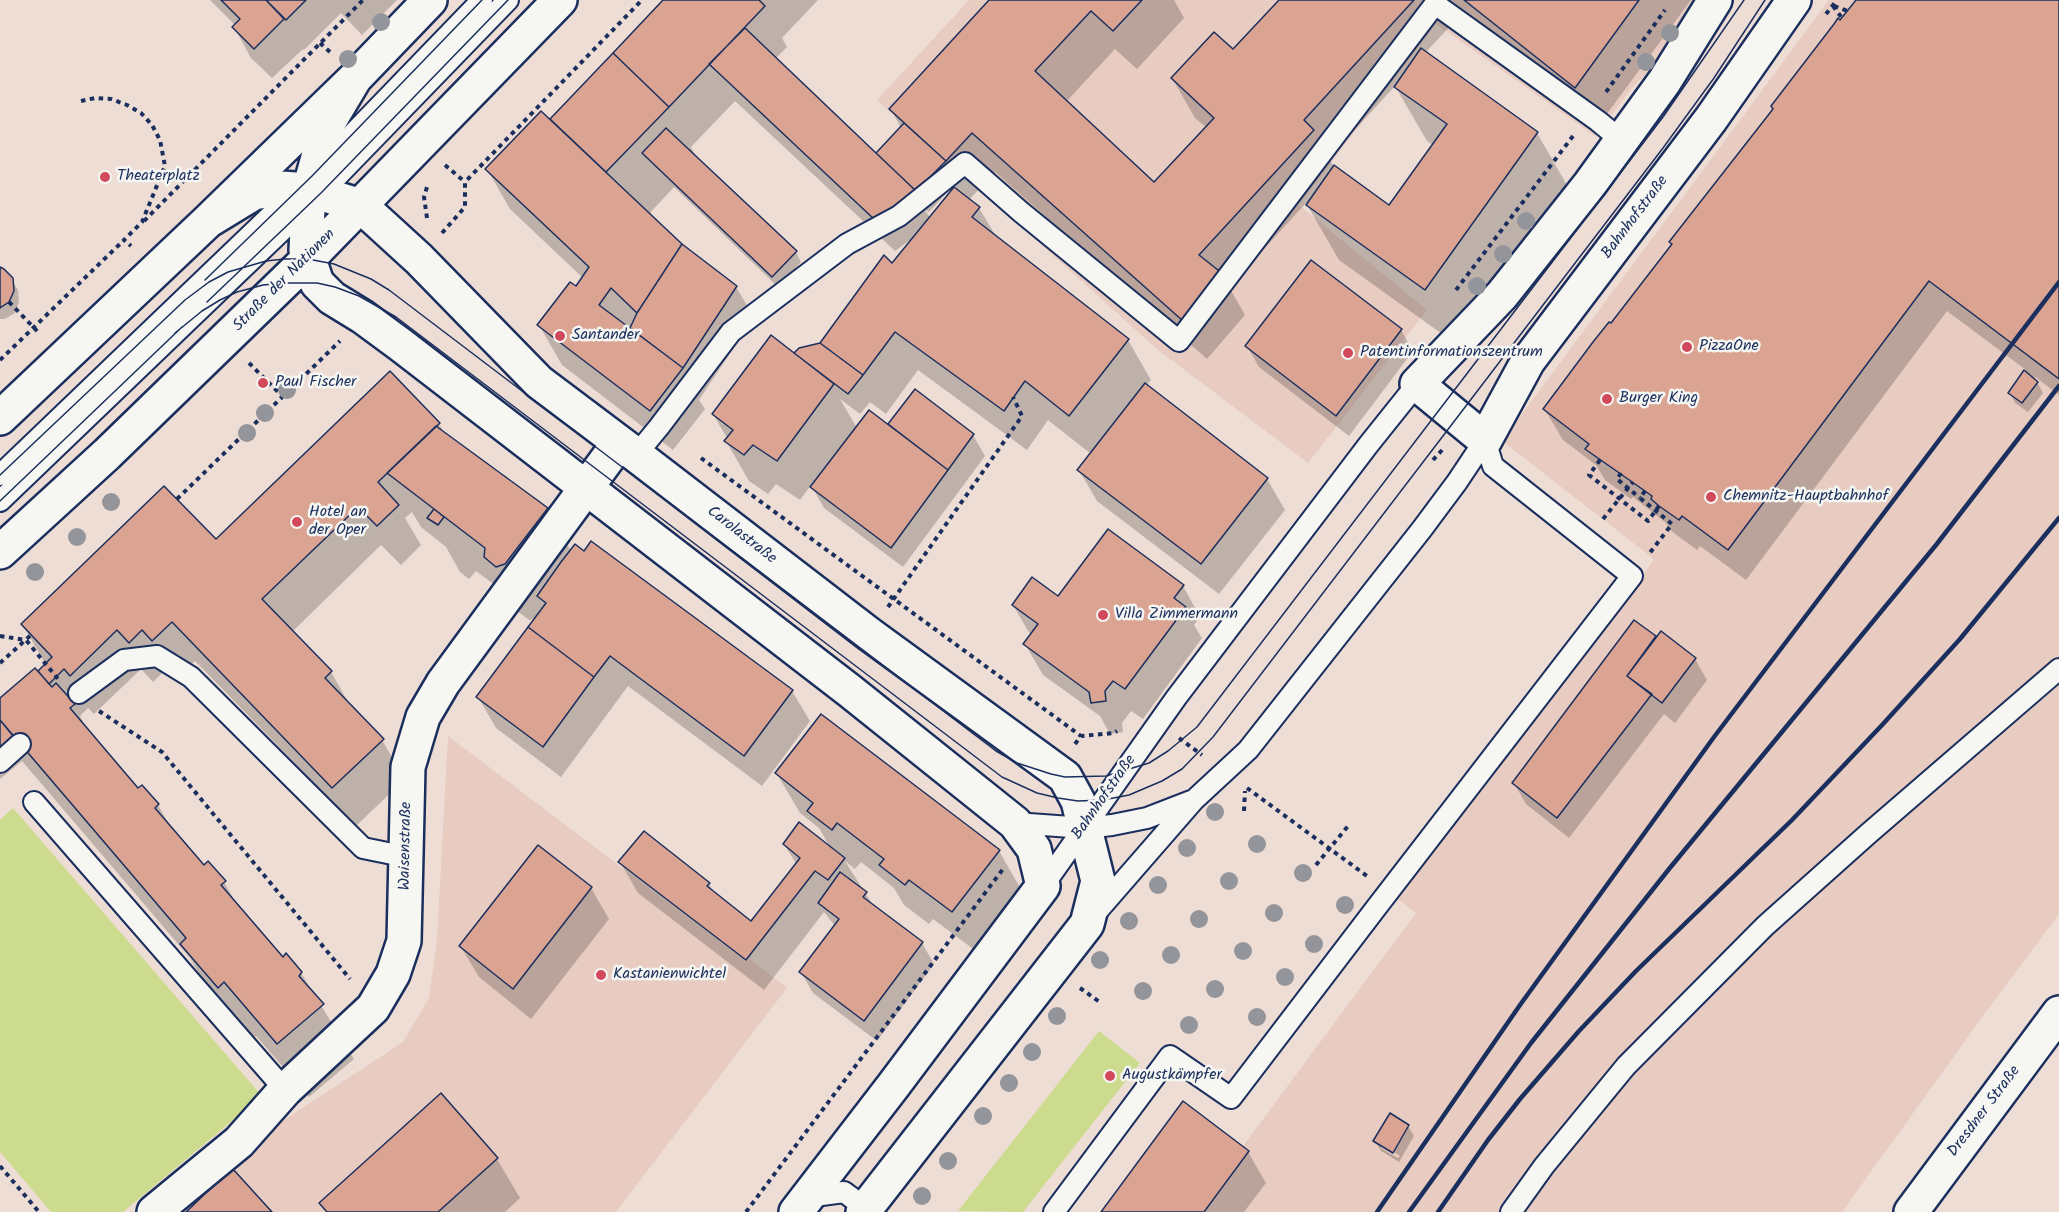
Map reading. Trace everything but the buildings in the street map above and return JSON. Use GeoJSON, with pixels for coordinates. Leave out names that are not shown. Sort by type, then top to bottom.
{"type":"FeatureCollection","features":[{"type":"Feature","properties":{"kind":"main road"},"geometry":{"type":"LineString","coordinates":[[0,418],[208,221],[355,78],[430,0]]}},
{"type":"Feature","properties":{"kind":"main road","name":"Straße der Nationen"},"geometry":{"type":"LineString","coordinates":[[0,552],[107,454],[308,259],[560,0]]}},
{"type":"Feature","properties":{"kind":"main road","name":"Bahnhofstraße"},"geometry":{"type":"LineString","coordinates":[[1417,384],[1502,296],[1590,184],[1664,82],[1715,0]]}},
{"type":"Feature","properties":{"kind":"main road","name":"Bahnhofstraße"},"geometry":{"type":"LineString","coordinates":[[1485,440],[1528,362],[1711,119],[1794,0]]}},
{"type":"Feature","properties":{"kind":"main road"},"geometry":{"type":"LineString","coordinates":[[355,78],[327,125],[310,191],[306,250],[317,283],[332,298],[363,317],[850,691],[1015,823],[1034,849],[1043,886]]}},
{"type":"Feature","properties":{"kind":"main road","name":"Carolastraße"},"geometry":{"type":"LineString","coordinates":[[208,221],[254,193],[281,188],[310,191],[361,206],[428,248],[539,382],[869,634],[1065,777],[1078,801],[1098,881],[1087,924]]}},
{"type":"Feature","properties":{"kind":"main road"},"geometry":{"type":"LineString","coordinates":[[1417,384],[1485,440]]}},
{"type":"Feature","properties":{"kind":"main road","name":"Waisenstraße"},"geometry":{"type":"LineString","coordinates":[[154,1212],[239,1142],[285,1090],[373,1008],[393,974],[405,941],[408,767],[423,717],[442,683],[586,487],[627,449]]}},
{"type":"Feature","properties":{"kind":"main road","name":"Bahnhofstraße"},"geometry":{"type":"LineString","coordinates":[[801,1204],[854,1138],[1043,886]]}},
{"type":"Feature","properties":{"kind":"main road","name":"Bahnhofstraße"},"geometry":{"type":"LineString","coordinates":[[861,1206],[1087,924]]}},
{"type":"Feature","properties":{"kind":"main road","name":"Dresdner Straße"},"geometry":{"type":"LineString","coordinates":[[1911,1212],[2059,1013]]}},
{"type":"Feature","properties":{"kind":"lane"},"geometry":{"type":"LineString","coordinates":[[0,475],[310,191],[482,0]]}},
{"type":"Feature","properties":{"kind":"lane"},"geometry":{"type":"LineString","coordinates":[[0,501],[310,191],[508,0]]}},
{"type":"Feature","properties":{"kind":"lane"},"geometry":{"type":"LineString","coordinates":[[627,449],[659,427],[731,332],[847,244],[899,216],[965,164],[1179,341],[1435,4],[1589,115],[1621,141]]}},
{"type":"Feature","properties":{"kind":"lane","name":"Bahnhofstraße"},"geometry":{"type":"LineString","coordinates":[[1043,886],[1158,722],[1417,384]]}},
{"type":"Feature","properties":{"kind":"lane"},"geometry":{"type":"LineString","coordinates":[[1054,1212],[1170,1056],[1231,1098],[1632,576],[1493,466],[1485,440]]}},
{"type":"Feature","properties":{"kind":"lane","name":"Bahnhofstraße"},"geometry":{"type":"LineString","coordinates":[[1087,924],[1194,800],[1226,773],[1248,750],[1457,482],[1485,440]]}},
{"type":"Feature","properties":{"kind":"lane"},"geometry":{"type":"LineString","coordinates":[[71,689],[124,660],[157,656],[191,677],[363,848],[408,857]]}},
{"type":"Feature","properties":{"kind":"lane"},"geometry":{"type":"LineString","coordinates":[[1511,1212],[1544,1166],[1626,1066],[1765,926],[2059,669]]}},
{"type":"Feature","properties":{"kind":"lane"},"geometry":{"type":"LineString","coordinates":[[0,762],[20,744]]}},
{"type":"Feature","properties":{"kind":"lane"},"geometry":{"type":"LineString","coordinates":[[1015,823],[1085,828],[1147,818],[1194,800]]}},
{"type":"Feature","properties":{"kind":"lane"},"geometry":{"type":"LineString","coordinates":[[33,802],[285,1090]]}},
{"type":"Feature","properties":{"kind":"lane"},"geometry":{"type":"LineString","coordinates":[[801,1204],[861,1206],[854,1138]]}},
{"type":"Feature","properties":{"kind":"path"},"geometry":{"type":"LineString","coordinates":[[142,222],[363,0]]}},
{"type":"Feature","properties":{"kind":"path"},"geometry":{"type":"LineString","coordinates":[[428,248],[465,207],[465,182],[642,0]]}},
{"type":"Feature","properties":{"kind":"path"},"geometry":{"type":"LineString","coordinates":[[1842,18],[1833,6],[1848,10]]}},
{"type":"Feature","properties":{"kind":"path"},"geometry":{"type":"LineString","coordinates":[[1456,290],[1589,115],[1665,10]]}},
{"type":"Feature","properties":{"kind":"path"},"geometry":{"type":"LineString","coordinates":[[81,101],[103,99],[127,105],[141,113],[152,125],[160,140]]}},
{"type":"Feature","properties":{"kind":"path"},"geometry":{"type":"LineString","coordinates":[[452,171],[465,182]]}},
{"type":"Feature","properties":{"kind":"path"},"geometry":{"type":"LineString","coordinates":[[428,248],[424,198],[429,178]]}},
{"type":"Feature","properties":{"kind":"path"},"geometry":{"type":"LineString","coordinates":[[0,360],[124,240]]}},
{"type":"Feature","properties":{"kind":"path"},"geometry":{"type":"LineString","coordinates":[[9,302],[64,358]]}},
{"type":"Feature","properties":{"kind":"path"},"geometry":{"type":"LineString","coordinates":[[177,499],[363,317]]}},
{"type":"Feature","properties":{"kind":"path"},"geometry":{"type":"LineString","coordinates":[[869,634],[1022,416],[1013,398]]}},
{"type":"Feature","properties":{"kind":"path"},"geometry":{"type":"LineString","coordinates":[[659,427],[1081,736]]}},
{"type":"Feature","properties":{"kind":"path"},"geometry":{"type":"LineString","coordinates":[[1600,460],[1589,475],[1619,499],[1648,521],[1659,506]]}},
{"type":"Feature","properties":{"kind":"path"},"geometry":{"type":"LineString","coordinates":[[1621,473],[1617,479],[1672,524],[1632,576]]}},
{"type":"Feature","properties":{"kind":"path"},"geometry":{"type":"LineString","coordinates":[[1619,499],[1633,482]]}},
{"type":"Feature","properties":{"kind":"path"},"geometry":{"type":"LineString","coordinates":[[1640,498],[1645,491]]}},
{"type":"Feature","properties":{"kind":"path"},"geometry":{"type":"LineString","coordinates":[[0,663],[31,635]]}},
{"type":"Feature","properties":{"kind":"path"},"geometry":{"type":"LineString","coordinates":[[0,636],[26,640],[71,689]]}},
{"type":"Feature","properties":{"kind":"path"},"geometry":{"type":"LineString","coordinates":[[97,710],[162,752],[373,1008]]}},
{"type":"Feature","properties":{"kind":"path"},"geometry":{"type":"LineString","coordinates":[[1158,722],[1226,773]]}},
{"type":"Feature","properties":{"kind":"path"},"geometry":{"type":"LineString","coordinates":[[1245,787],[1389,892]]}},
{"type":"Feature","properties":{"kind":"path"},"geometry":{"type":"LineString","coordinates":[[1316,865],[1348,826]]}},
{"type":"Feature","properties":{"kind":"path"},"geometry":{"type":"LineString","coordinates":[[746,1212],[1006,864]]}},
{"type":"Feature","properties":{"kind":"path"},"geometry":{"type":"LineString","coordinates":[[0,1166],[39,1212]]}},
{"type":"Feature","properties":{"kind":"shaded area"},"geometry":{"type":"Polygon","coordinates":[[[969,0],[1703,0],[1683,36],[1633,87],[1595,136],[1436,24],[1299,205],[1427,310],[1308,463],[1158,350],[877,100],[969,0]]]}},
{"type":"Feature","properties":{"kind":"shaded area"},"geometry":{"type":"Polygon","coordinates":[[[1829,0],[2059,0],[2059,914],[1842,1212],[1203,1212],[1243,1146],[1416,913],[1398,899],[1623,604],[1654,559],[1502,441],[1829,0]]]}},
{"type":"Feature","properties":{"kind":"shaded area","name":"Kastanienwichtel"},"geometry":{"type":"Polygon","coordinates":[[[448,736],[747,962],[750,959],[787,988],[616,1212],[169,1212],[231,1155],[403,1042],[429,998],[437,939],[448,736]]]}},
{"type":"Feature","properties":{"kind":"green space"},"geometry":{"type":"Polygon","coordinates":[[[13,808],[262,1096],[123,1212],[51,1212],[0,1152],[0,820],[13,808]]]}},
{"type":"Feature","properties":{"kind":"green space"},"geometry":{"type":"Polygon","coordinates":[[[1099,1031],[1140,1063],[1023,1212],[958,1211],[1099,1031]]]}},
{"type":"Feature","properties":{"kind":"tram line"},"geometry":{"type":"LineString","coordinates":[[205,280],[312,176],[482,0]]}},
{"type":"Feature","properties":{"kind":"tram line"},"geometry":{"type":"LineString","coordinates":[[207,302],[321,193],[508,0]]}},
{"type":"Feature","properties":{"kind":"tram line"},"geometry":{"type":"LineString","coordinates":[[0,475],[185,300],[209,282],[228,272],[266,261],[308,259],[334,264],[371,279],[389,290],[996,751],[1017,763],[1051,774],[1065,777],[1106,776],[1149,763],[1197,727],[1663,117],[1744,0]]}},
{"type":"Feature","properties":{"kind":"tram line"},"geometry":{"type":"LineString","coordinates":[[175,333],[220,300],[237,292],[263,285],[317,283],[359,296],[396,317],[1002,777],[1037,793],[1078,801],[1103,800],[1129,795],[1162,781],[1182,769],[1213,737],[1663,148],[1714,78],[1765,0]]}},
{"type":"Feature","properties":{"kind":"tram line"},"geometry":{"type":"LineString","coordinates":[[0,501],[182,327]]}},
{"type":"Feature","properties":{"kind":"railway"},"geometry":{"type":"LineString","coordinates":[[1377,1212],[1520,1005],[1714,737],[2059,282]]}},
{"type":"Feature","properties":{"kind":"railway"},"geometry":{"type":"LineString","coordinates":[[1409,1212],[1531,1043],[1669,869],[1936,545],[2059,386]]}},
{"type":"Feature","properties":{"kind":"railway"},"geometry":{"type":"LineString","coordinates":[[1438,1212],[1488,1140],[1579,1031],[1636,971],[1792,820],[1883,724],[1960,639],[2059,518]]}},
{"type":"Feature","properties":{"kind":"place","name":"Theaterplatz"},"geometry":{"type":"Point","coordinates":[105,177]}},
{"type":"Feature","properties":{"kind":"place","name":"Santander"},"geometry":{"type":"Point","coordinates":[560,336]}},
{"type":"Feature","properties":{"kind":"place","name":"PizzaOne"},"geometry":{"type":"Point","coordinates":[1687,347]}},
{"type":"Feature","properties":{"kind":"place","name":"Patentinformationszentrum"},"geometry":{"type":"Point","coordinates":[1348,353]}},
{"type":"Feature","properties":{"kind":"place","name":"Paul Fischer"},"geometry":{"type":"Point","coordinates":[263,383]}},
{"type":"Feature","properties":{"kind":"place","name":"Burger King"},"geometry":{"type":"Point","coordinates":[1607,399]}},
{"type":"Feature","properties":{"kind":"place","name":"Chemnitz-Hauptbahnhof"},"geometry":{"type":"Point","coordinates":[1711,497]}},
{"type":"Feature","properties":{"kind":"place","name":"Hotel an der Oper"},"geometry":{"type":"Point","coordinates":[297,522]}},
{"type":"Feature","properties":{"kind":"place","name":"Villa Zimmermann"},"geometry":{"type":"Point","coordinates":[1103,615]}},
{"type":"Feature","properties":{"kind":"place","name":"Kastanienwichtel"},"geometry":{"type":"Point","coordinates":[601,975]}},
{"type":"Feature","properties":{"kind":"place","name":"Augustkämpfer"},"geometry":{"type":"Point","coordinates":[1110,1076]}}]}
